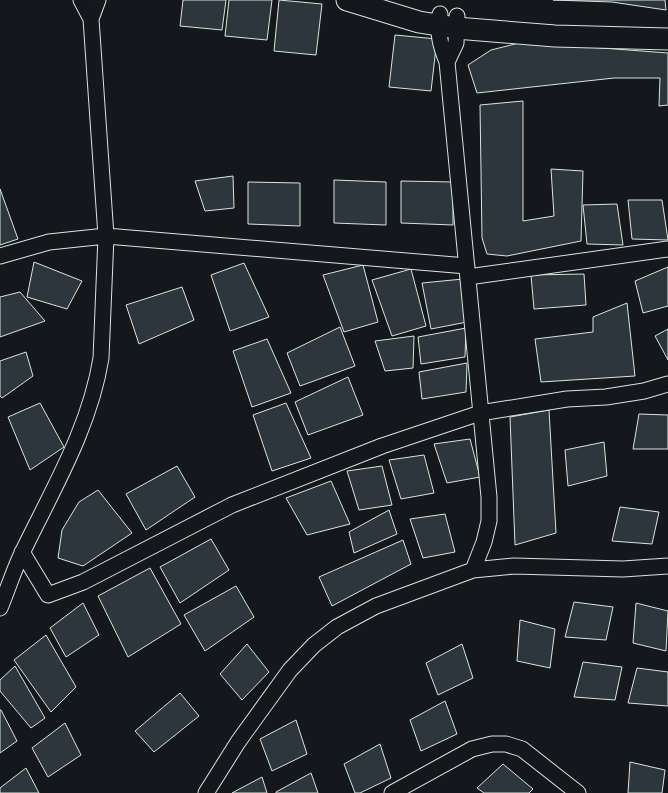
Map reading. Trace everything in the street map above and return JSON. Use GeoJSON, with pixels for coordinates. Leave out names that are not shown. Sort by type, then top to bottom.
{"type":"FeatureCollection","features":[{"type":"Feature","properties":{"kind":"main road"},"geometry":{"type":"LineString","coordinates":[[347,0],[419,22],[668,26]]}},
{"type":"Feature","properties":{"kind":"main road"},"geometry":{"type":"LineString","coordinates":[[384,0],[448,21],[555,36],[668,39]]}},
{"type":"Feature","properties":{"kind":"street"},"geometry":{"type":"LineString","coordinates":[[0,608],[22,552],[50,498],[77,437],[98,376],[101,358],[106,236],[91,19],[81,0]]}},
{"type":"Feature","properties":{"kind":"street"},"geometry":{"type":"LineString","coordinates":[[91,19],[98,0]]}},
{"type":"Feature","properties":{"kind":"street"},"geometry":{"type":"LineString","coordinates":[[448,21],[440,44],[447,62],[489,497],[489,521],[484,542],[473,570]]}},
{"type":"Feature","properties":{"kind":"street"},"geometry":{"type":"LineString","coordinates":[[0,256],[49,242],[106,236],[467,271],[668,249]]}},
{"type":"Feature","properties":{"kind":"street"},"geometry":{"type":"LineString","coordinates":[[22,552],[48,594],[83,582],[232,505],[373,449],[480,413],[568,399],[606,397],[644,391],[668,384]]}},
{"type":"Feature","properties":{"kind":"street"},"geometry":{"type":"LineString","coordinates":[[206,793],[238,742],[290,670],[314,645],[338,627],[376,606],[473,570],[514,566],[622,569],[668,566]]}},
{"type":"Feature","properties":{"kind":"street"},"geometry":{"type":"LineString","coordinates":[[392,793],[472,749],[492,744],[506,744],[522,749],[578,793]]}},
{"type":"Feature","properties":{"kind":"building"},"geometry":{"type":"Polygon","coordinates":[[[183,0],[226,0],[222,30],[180,26],[183,0]]]}},
{"type":"Feature","properties":{"kind":"building"},"geometry":{"type":"Polygon","coordinates":[[[229,0],[272,0],[267,40],[225,36],[229,0]]]}},
{"type":"Feature","properties":{"kind":"building"},"geometry":{"type":"Polygon","coordinates":[[[279,0],[322,4],[316,55],[274,51],[279,0]]]}},
{"type":"Feature","properties":{"kind":"building"},"geometry":{"type":"Polygon","coordinates":[[[553,0],[665,0],[666,10],[612,2],[553,0]]]}},
{"type":"Feature","properties":{"kind":"building"},"geometry":{"type":"Polygon","coordinates":[[[395,35],[437,39],[431,91],[389,87],[395,35]]]}},
{"type":"Feature","properties":{"kind":"building"},"geometry":{"type":"Polygon","coordinates":[[[523,42],[668,53],[668,105],[659,106],[660,78],[614,78],[477,93],[468,65],[491,50],[523,42]]]}},
{"type":"Feature","properties":{"kind":"building"},"geometry":{"type":"Polygon","coordinates":[[[523,101],[523,221],[554,216],[551,169],[583,171],[581,241],[507,256],[487,254],[482,238],[480,105],[523,101]]]}},
{"type":"Feature","properties":{"kind":"building"},"geometry":{"type":"Polygon","coordinates":[[[233,176],[234,208],[205,211],[195,181],[233,176]]]}},
{"type":"Feature","properties":{"kind":"building"},"geometry":{"type":"Polygon","coordinates":[[[334,180],[386,182],[386,225],[334,223],[334,180]]]}},
{"type":"Feature","properties":{"kind":"building"},"geometry":{"type":"Polygon","coordinates":[[[401,181],[453,182],[453,225],[401,223],[401,181]]]}},
{"type":"Feature","properties":{"kind":"building"},"geometry":{"type":"Polygon","coordinates":[[[248,182],[300,183],[300,226],[248,224],[248,182]]]}},
{"type":"Feature","properties":{"kind":"building"},"geometry":{"type":"Polygon","coordinates":[[[0,189],[18,239],[0,245],[0,189]]]}},
{"type":"Feature","properties":{"kind":"building"},"geometry":{"type":"Polygon","coordinates":[[[628,200],[662,200],[668,240],[632,239],[628,200]]]}},
{"type":"Feature","properties":{"kind":"building"},"geometry":{"type":"Polygon","coordinates":[[[617,204],[623,245],[587,244],[583,205],[617,204]]]}},
{"type":"Feature","properties":{"kind":"building"},"geometry":{"type":"Polygon","coordinates":[[[34,262],[82,281],[67,309],[27,297],[34,262]]]}},
{"type":"Feature","properties":{"kind":"building"},"geometry":{"type":"Polygon","coordinates":[[[244,263],[269,317],[230,331],[211,275],[244,263]]]}},
{"type":"Feature","properties":{"kind":"building"},"geometry":{"type":"Polygon","coordinates":[[[363,265],[378,322],[344,332],[323,275],[363,265]]]}},
{"type":"Feature","properties":{"kind":"building"},"geometry":{"type":"Polygon","coordinates":[[[668,267],[668,306],[643,313],[635,281],[668,267]]]}},
{"type":"Feature","properties":{"kind":"building"},"geometry":{"type":"Polygon","coordinates":[[[411,269],[426,326],[392,336],[372,280],[411,269]]]}},
{"type":"Feature","properties":{"kind":"building"},"geometry":{"type":"Polygon","coordinates":[[[584,274],[586,305],[534,309],[531,275],[584,274]]]}},
{"type":"Feature","properties":{"kind":"building"},"geometry":{"type":"Polygon","coordinates":[[[463,279],[467,322],[431,329],[422,283],[463,279]]]}},
{"type":"Feature","properties":{"kind":"building"},"geometry":{"type":"Polygon","coordinates":[[[182,287],[194,320],[139,344],[126,305],[182,287]]]}},
{"type":"Feature","properties":{"kind":"building"},"geometry":{"type":"Polygon","coordinates":[[[20,292],[45,321],[0,337],[0,297],[20,292]]]}},
{"type":"Feature","properties":{"kind":"building"},"geometry":{"type":"Polygon","coordinates":[[[627,303],[635,376],[541,382],[535,339],[593,332],[593,317],[627,303]]]}},
{"type":"Feature","properties":{"kind":"building"},"geometry":{"type":"Polygon","coordinates":[[[340,327],[355,366],[300,386],[287,353],[340,327]]]}},
{"type":"Feature","properties":{"kind":"building"},"geometry":{"type":"Polygon","coordinates":[[[466,328],[465,357],[421,364],[418,337],[466,328]]]}},
{"type":"Feature","properties":{"kind":"building"},"geometry":{"type":"Polygon","coordinates":[[[668,329],[668,360],[655,336],[668,329]]]}},
{"type":"Feature","properties":{"kind":"building"},"geometry":{"type":"Polygon","coordinates":[[[414,336],[413,368],[385,371],[375,341],[414,336]]]}},
{"type":"Feature","properties":{"kind":"building"},"geometry":{"type":"Polygon","coordinates":[[[267,339],[291,393],[252,407],[233,351],[267,339]]]}},
{"type":"Feature","properties":{"kind":"building"},"geometry":{"type":"Polygon","coordinates":[[[26,352],[33,376],[2,398],[0,396],[0,361],[26,352]]]}},
{"type":"Feature","properties":{"kind":"building"},"geometry":{"type":"Polygon","coordinates":[[[467,363],[466,392],[422,399],[419,372],[467,363]]]}},
{"type":"Feature","properties":{"kind":"building"},"geometry":{"type":"Polygon","coordinates":[[[348,377],[363,415],[308,435],[295,402],[348,377]]]}},
{"type":"Feature","properties":{"kind":"building"},"geometry":{"type":"Polygon","coordinates":[[[40,403],[64,447],[30,470],[8,417],[40,403]]]}},
{"type":"Feature","properties":{"kind":"building"},"geometry":{"type":"Polygon","coordinates":[[[286,403],[311,458],[272,471],[253,415],[286,403]]]}},
{"type":"Feature","properties":{"kind":"building"},"geometry":{"type":"Polygon","coordinates":[[[549,410],[556,533],[515,545],[510,417],[549,410]]]}},
{"type":"Feature","properties":{"kind":"building"},"geometry":{"type":"Polygon","coordinates":[[[639,414],[668,415],[668,449],[633,449],[639,414]]]}},
{"type":"Feature","properties":{"kind":"building"},"geometry":{"type":"Polygon","coordinates":[[[470,439],[480,477],[447,483],[434,444],[470,439]]]}},
{"type":"Feature","properties":{"kind":"building"},"geometry":{"type":"Polygon","coordinates":[[[604,442],[607,476],[568,486],[565,450],[604,442]]]}},
{"type":"Feature","properties":{"kind":"building"},"geometry":{"type":"Polygon","coordinates":[[[424,455],[434,493],[401,499],[389,460],[424,455]]]}},
{"type":"Feature","properties":{"kind":"building"},"geometry":{"type":"Polygon","coordinates":[[[177,466],[195,497],[146,530],[126,494],[177,466]]]}},
{"type":"Feature","properties":{"kind":"building"},"geometry":{"type":"Polygon","coordinates":[[[382,466],[392,505],[359,510],[347,471],[382,466]]]}},
{"type":"Feature","properties":{"kind":"building"},"geometry":{"type":"Polygon","coordinates":[[[331,481],[350,524],[307,535],[286,498],[331,481]]]}},
{"type":"Feature","properties":{"kind":"building"},"geometry":{"type":"Polygon","coordinates":[[[98,490],[132,533],[83,566],[58,558],[62,530],[79,502],[98,490]]]}},
{"type":"Feature","properties":{"kind":"building"},"geometry":{"type":"Polygon","coordinates":[[[620,507],[659,512],[652,544],[612,541],[620,507]]]}},
{"type":"Feature","properties":{"kind":"building"},"geometry":{"type":"Polygon","coordinates":[[[389,510],[397,534],[354,553],[349,532],[389,510]]]}},
{"type":"Feature","properties":{"kind":"building"},"geometry":{"type":"Polygon","coordinates":[[[445,514],[455,552],[423,558],[410,519],[445,514]]]}},
{"type":"Feature","properties":{"kind":"building"},"geometry":{"type":"Polygon","coordinates":[[[211,539],[229,570],[180,603],[160,567],[211,539]]]}},
{"type":"Feature","properties":{"kind":"building"},"geometry":{"type":"Polygon","coordinates":[[[403,540],[411,564],[332,606],[319,577],[403,540]]]}},
{"type":"Feature","properties":{"kind":"building"},"geometry":{"type":"Polygon","coordinates":[[[150,568],[181,624],[128,657],[98,596],[150,568]]]}},
{"type":"Feature","properties":{"kind":"building"},"geometry":{"type":"Polygon","coordinates":[[[236,586],[254,617],[205,651],[184,615],[236,586]]]}},
{"type":"Feature","properties":{"kind":"building"},"geometry":{"type":"Polygon","coordinates":[[[574,602],[613,607],[606,640],[565,637],[574,602]]]}},
{"type":"Feature","properties":{"kind":"building"},"geometry":{"type":"Polygon","coordinates":[[[83,603],[99,635],[66,657],[50,628],[83,603]]]}},
{"type":"Feature","properties":{"kind":"building"},"geometry":{"type":"Polygon","coordinates":[[[636,603],[668,611],[666,651],[633,643],[636,603]]]}},
{"type":"Feature","properties":{"kind":"building"},"geometry":{"type":"Polygon","coordinates":[[[520,620],[555,629],[550,668],[517,661],[520,620]]]}},
{"type":"Feature","properties":{"kind":"building"},"geometry":{"type":"Polygon","coordinates":[[[46,635],[76,687],[51,712],[14,660],[46,635]]]}},
{"type":"Feature","properties":{"kind":"building"},"geometry":{"type":"Polygon","coordinates":[[[247,644],[269,672],[242,700],[220,674],[247,644]]]}},
{"type":"Feature","properties":{"kind":"building"},"geometry":{"type":"Polygon","coordinates":[[[462,644],[473,678],[438,695],[426,663],[462,644]]]}},
{"type":"Feature","properties":{"kind":"building"},"geometry":{"type":"Polygon","coordinates":[[[583,662],[622,667],[615,700],[574,697],[583,662]]]}},
{"type":"Feature","properties":{"kind":"building"},"geometry":{"type":"Polygon","coordinates":[[[15,666],[45,718],[31,728],[0,691],[0,680],[15,666]]]}},
{"type":"Feature","properties":{"kind":"building"},"geometry":{"type":"Polygon","coordinates":[[[637,668],[668,672],[668,706],[628,703],[637,668]]]}},
{"type":"Feature","properties":{"kind":"building"},"geometry":{"type":"Polygon","coordinates":[[[180,693],[199,716],[154,752],[135,731],[180,693]]]}},
{"type":"Feature","properties":{"kind":"building"},"geometry":{"type":"Polygon","coordinates":[[[445,701],[457,734],[421,751],[410,720],[445,701]]]}},
{"type":"Feature","properties":{"kind":"building"},"geometry":{"type":"Polygon","coordinates":[[[0,710],[17,741],[0,753],[0,710]]]}},
{"type":"Feature","properties":{"kind":"building"},"geometry":{"type":"Polygon","coordinates":[[[296,720],[307,754],[272,771],[260,739],[296,720]]]}},
{"type":"Feature","properties":{"kind":"building"},"geometry":{"type":"Polygon","coordinates":[[[65,723],[81,755],[48,777],[32,748],[65,723]]]}},
{"type":"Feature","properties":{"kind":"building"},"geometry":{"type":"Polygon","coordinates":[[[380,744],[391,778],[360,793],[355,793],[344,764],[380,744]]]}},
{"type":"Feature","properties":{"kind":"building"},"geometry":{"type":"Polygon","coordinates":[[[630,762],[665,770],[662,793],[628,793],[630,762]]]}},
{"type":"Feature","properties":{"kind":"building"},"geometry":{"type":"Polygon","coordinates":[[[503,764],[533,789],[529,793],[484,793],[477,788],[503,764]]]}},
{"type":"Feature","properties":{"kind":"building"},"geometry":{"type":"Polygon","coordinates":[[[26,768],[39,793],[0,793],[0,788],[26,768]]]}},
{"type":"Feature","properties":{"kind":"building"},"geometry":{"type":"Polygon","coordinates":[[[311,773],[318,793],[276,793],[276,792],[311,773]]]}},
{"type":"Feature","properties":{"kind":"building"},"geometry":{"type":"Polygon","coordinates":[[[262,777],[267,793],[232,793],[262,777]]]}}]}
